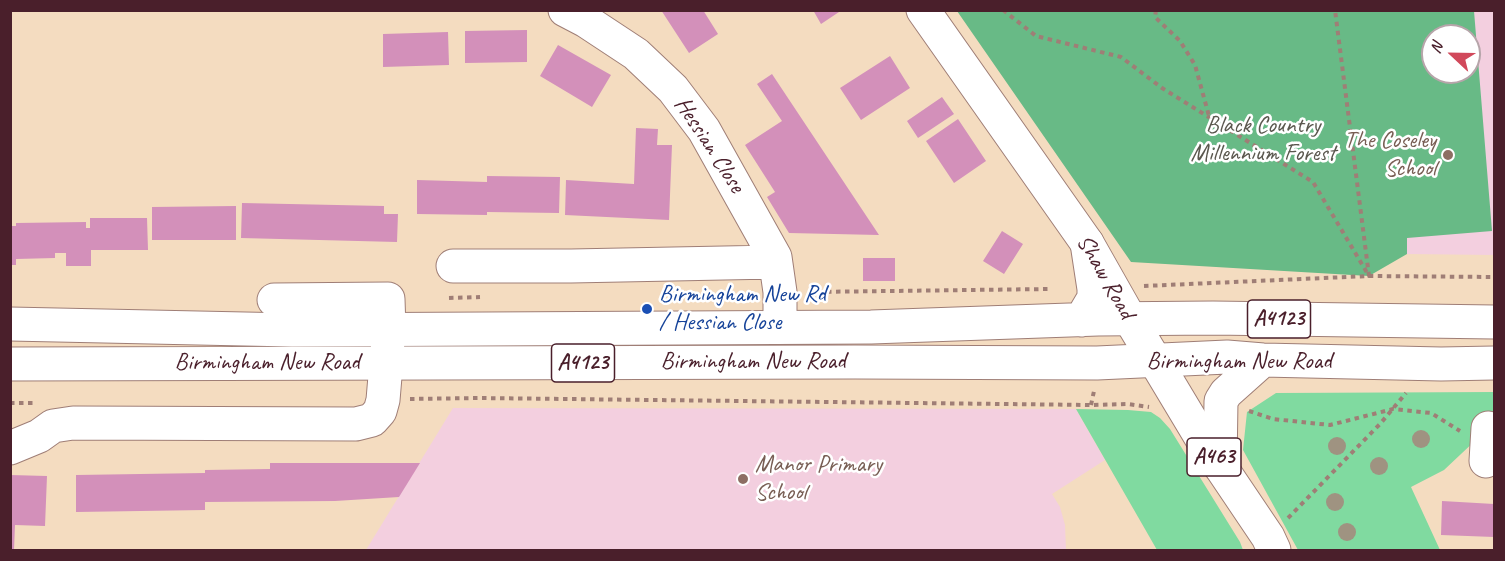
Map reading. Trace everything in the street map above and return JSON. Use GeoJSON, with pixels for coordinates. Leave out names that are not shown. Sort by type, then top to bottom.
{"type":"FeatureCollection","features":[{"type":"Feature","properties":{"kind":"main road","name":"Hessian Close"},"geometry":{"type":"LineString","coordinates":[[566,10],[636,54],[673,89],[705,130],[775,256],[780,327]]}},
{"type":"Feature","properties":{"kind":"main road","name":"Shaw Road"},"geometry":{"type":"LineString","coordinates":[[923,10],[1087,243],[1104,288],[1130,319],[1271,544]]}},
{"type":"Feature","properties":{"kind":"main road"},"geometry":{"type":"LineString","coordinates":[[453,266],[571,266],[777,277]]}},
{"type":"Feature","properties":{"kind":"main road"},"geometry":{"type":"LineString","coordinates":[[1081,320],[1094,298],[1104,288]]}},
{"type":"Feature","properties":{"kind":"main road"},"geometry":{"type":"LineString","coordinates":[[10,448],[39,436],[53,426],[73,423],[356,424],[372,420],[380,411],[384,400],[389,329],[388,299],[274,300]]}},
{"type":"Feature","properties":{"kind":"main road","name":"Birmingham New Road"},"geometry":{"type":"LineString","coordinates":[[10,324],[292,330],[871,327],[1213,318],[1494,322]]}},
{"type":"Feature","properties":{"kind":"main road","name":"Birmingham New Road"},"geometry":{"type":"LineString","coordinates":[[10,364],[1097,363],[1227,357],[1263,360],[1494,363]]}},
{"type":"Feature","properties":{"kind":"main road"},"geometry":{"type":"LineString","coordinates":[[1220,466],[1221,401],[1226,393],[1263,360]]}},
{"type":"Feature","properties":{"kind":"path"},"geometry":{"type":"LineString","coordinates":[[1003,10],[1036,36],[1121,57],[1162,88],[1313,182],[1369,276]]}},
{"type":"Feature","properties":{"kind":"path"},"geometry":{"type":"LineString","coordinates":[[1156,10],[1155,17],[1180,41],[1195,65],[1209,117]]}},
{"type":"Feature","properties":{"kind":"path"},"geometry":{"type":"LineString","coordinates":[[1335,10],[1369,276]]}},
{"type":"Feature","properties":{"kind":"path"},"geometry":{"type":"LineString","coordinates":[[777,277],[1104,288],[1369,276],[1494,277]]}},
{"type":"Feature","properties":{"kind":"path"},"geometry":{"type":"LineString","coordinates":[[1271,544],[1412,385]]}},
{"type":"Feature","properties":{"kind":"path"},"geometry":{"type":"LineString","coordinates":[[384,400],[478,398],[1091,405]]}},
{"type":"Feature","properties":{"kind":"path"},"geometry":{"type":"LineString","coordinates":[[10,403],[45,403]]}},
{"type":"Feature","properties":{"kind":"path"},"geometry":{"type":"LineString","coordinates":[[1246,410],[1273,419],[1330,425],[1393,409],[1431,412],[1485,452]]}},
{"type":"Feature","properties":{"kind":"shaded area","name":"Black Country Millennium Forest"},"geometry":{"type":"Polygon","coordinates":[[[1393,11],[1494,11],[1494,255],[1407,254],[1393,11]]]}},
{"type":"Feature","properties":{"kind":"shaded area","name":"Manor Primary School"},"geometry":{"type":"Polygon","coordinates":[[[453,408],[1076,409],[1105,460],[1052,494],[1060,507],[1065,525],[1066,550],[366,550],[453,408]]]}},
{"type":"Feature","properties":{"kind":"green space","name":"Black Country Millennium Forest"},"geometry":{"type":"Polygon","coordinates":[[[957,11],[1474,11],[1475,24],[1421,24],[1421,84],[1480,84],[1492,231],[1407,238],[1407,254],[1369,276],[1131,262],[957,11]]]}},
{"type":"Feature","properties":{"kind":"green space"},"geometry":{"type":"Polygon","coordinates":[[[1494,392],[1494,423],[1444,470],[1411,487],[1440,550],[1298,550],[1243,450],[1247,412],[1276,393],[1494,392]]]}},
{"type":"Feature","properties":{"kind":"green space"},"geometry":{"type":"Polygon","coordinates":[[[1076,409],[1151,412],[1160,418],[1170,429],[1243,550],[1157,550],[1076,409]]]}},
{"type":"Feature","properties":{"kind":"building"},"geometry":{"type":"Polygon","coordinates":[[[661,10],[703,10],[718,34],[689,53],[661,10]]]}},
{"type":"Feature","properties":{"kind":"building"},"geometry":{"type":"Polygon","coordinates":[[[813,10],[842,10],[821,24],[813,10]]]}},
{"type":"Feature","properties":{"kind":"building"},"geometry":{"type":"Polygon","coordinates":[[[527,30],[527,62],[465,63],[465,31],[527,30]]]}},
{"type":"Feature","properties":{"kind":"building"},"geometry":{"type":"Polygon","coordinates":[[[448,32],[449,65],[383,67],[383,34],[448,32]]]}},
{"type":"Feature","properties":{"kind":"building"},"geometry":{"type":"Polygon","coordinates":[[[558,45],[611,75],[592,107],[540,76],[558,45]]]}},
{"type":"Feature","properties":{"kind":"building"},"geometry":{"type":"Polygon","coordinates":[[[890,56],[910,88],[861,120],[840,88],[890,56]]]}},
{"type":"Feature","properties":{"kind":"building"},"geometry":{"type":"Polygon","coordinates":[[[772,74],[879,235],[789,233],[767,197],[775,192],[745,145],[782,121],[757,84],[772,74]]]}},
{"type":"Feature","properties":{"kind":"building"},"geometry":{"type":"Polygon","coordinates":[[[942,97],[954,114],[918,138],[907,121],[942,97]]]}},
{"type":"Feature","properties":{"kind":"building"},"geometry":{"type":"Polygon","coordinates":[[[958,119],[986,161],[954,183],[926,141],[958,119]]]}},
{"type":"Feature","properties":{"kind":"building"},"geometry":{"type":"Polygon","coordinates":[[[636,128],[658,129],[657,145],[672,145],[669,220],[565,215],[566,180],[634,184],[636,128]]]}},
{"type":"Feature","properties":{"kind":"building"},"geometry":{"type":"Polygon","coordinates":[[[487,176],[560,177],[559,213],[417,214],[417,180],[487,182],[487,176]]]}},
{"type":"Feature","properties":{"kind":"building"},"geometry":{"type":"Polygon","coordinates":[[[242,203],[384,206],[384,214],[398,214],[397,242],[241,238],[242,203]]]}},
{"type":"Feature","properties":{"kind":"building"},"geometry":{"type":"Polygon","coordinates":[[[236,206],[236,240],[152,240],[152,207],[236,206]]]}},
{"type":"Feature","properties":{"kind":"building"},"geometry":{"type":"Polygon","coordinates":[[[90,218],[147,218],[148,250],[91,250],[91,266],[66,266],[66,253],[55,253],[55,258],[16,259],[16,265],[10,265],[10,226],[16,226],[16,223],[86,222],[86,228],[90,228],[90,218]]]}},
{"type":"Feature","properties":{"kind":"building"},"geometry":{"type":"Polygon","coordinates":[[[1002,231],[1023,244],[1004,274],[983,261],[1002,231]]]}},
{"type":"Feature","properties":{"kind":"building"},"geometry":{"type":"Polygon","coordinates":[[[863,258],[895,258],[895,281],[863,281],[863,258]]]}},
{"type":"Feature","properties":{"kind":"building"},"geometry":{"type":"Polygon","coordinates":[[[270,463],[420,463],[399,497],[335,501],[205,502],[205,510],[76,512],[76,475],[205,473],[205,470],[270,469],[270,463]]]}},
{"type":"Feature","properties":{"kind":"building"},"geometry":{"type":"Polygon","coordinates":[[[10,475],[47,476],[45,526],[15,525],[14,550],[10,550],[10,475]]]}},
{"type":"Feature","properties":{"kind":"building"},"geometry":{"type":"Polygon","coordinates":[[[1442,501],[1494,504],[1494,537],[1441,535],[1442,501]]]}},
{"type":"Feature","properties":{"kind":"place","name":"The Coseley School"},"geometry":{"type":"Point","coordinates":[1448,155]}},
{"type":"Feature","properties":{"kind":"place","name":"Birmingham New Rd / Hessian Close"},"geometry":{"type":"Point","coordinates":[647,309]}},
{"type":"Feature","properties":{"kind":"place","name":"Manor Primary School"},"geometry":{"type":"Point","coordinates":[743,479]}}]}
